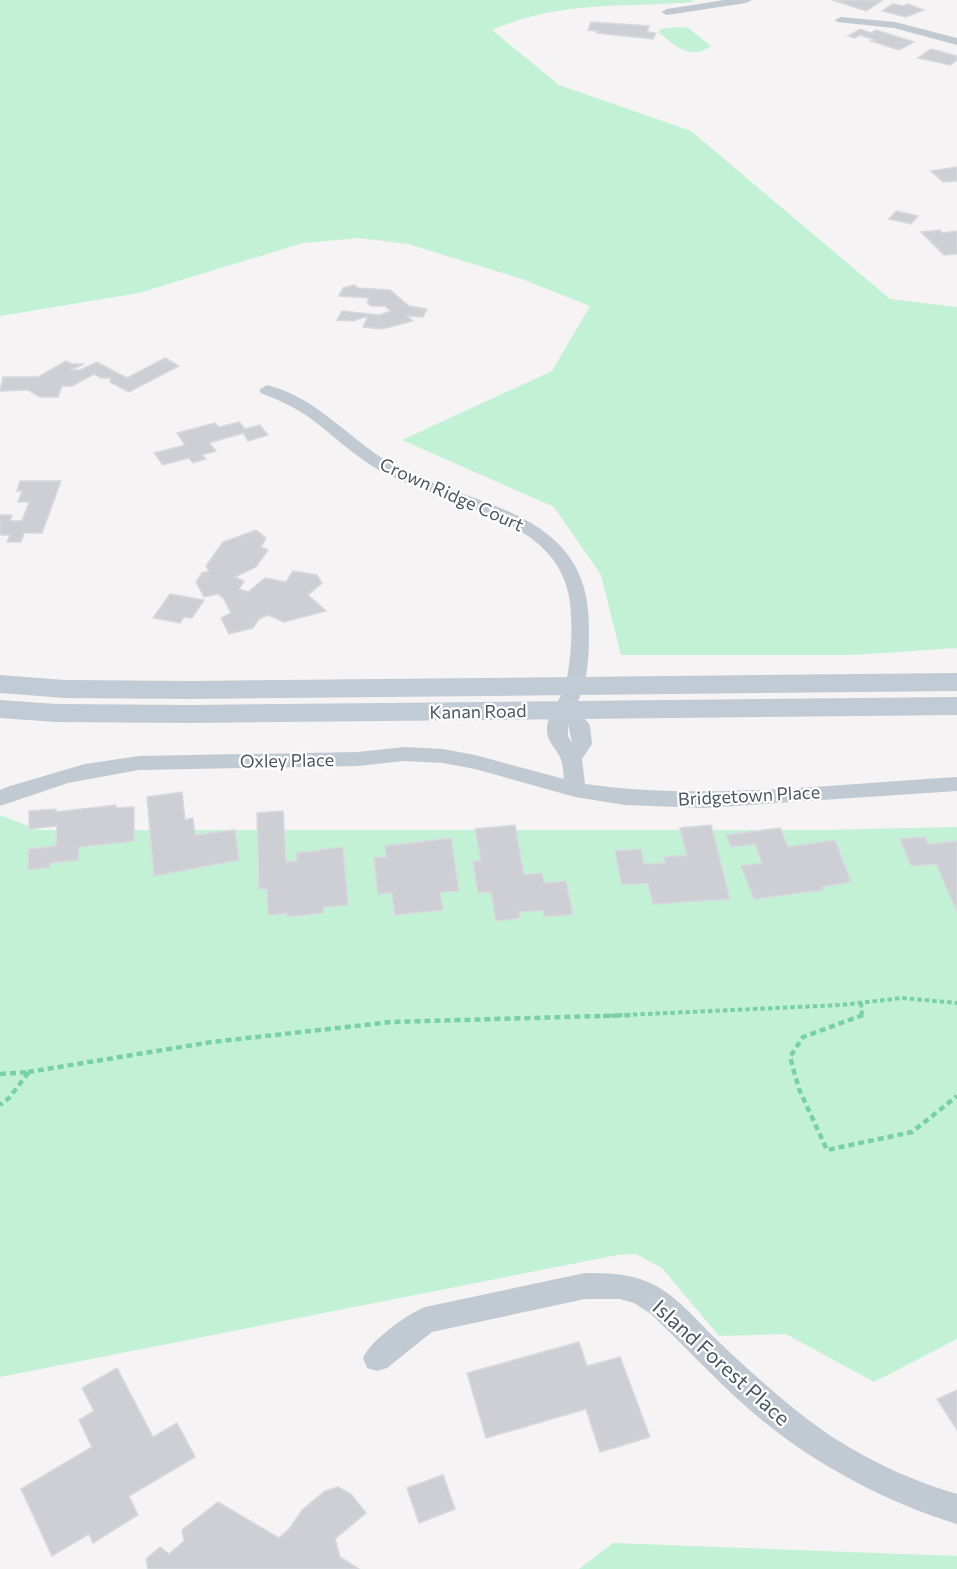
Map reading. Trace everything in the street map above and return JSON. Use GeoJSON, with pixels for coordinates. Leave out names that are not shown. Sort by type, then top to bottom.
{"type":"FeatureCollection","features":[{"type":"Feature","properties":{"kind":"main road","name":"Kanan Road"},"geometry":{"type":"LineString","coordinates":[[0,709],[56,713],[190,714],[957,682]]}},
{"type":"Feature","properties":{"kind":"main road","name":"Kanan Road"},"geometry":{"type":"LineString","coordinates":[[0,684],[65,689],[957,706]]}},
{"type":"Feature","properties":{"kind":"street"},"geometry":{"type":"LineString","coordinates":[[667,12],[746,0]]}},
{"type":"Feature","properties":{"kind":"street"},"geometry":{"type":"LineString","coordinates":[[841,20],[895,25],[957,42]]}},
{"type":"Feature","properties":{"kind":"street","name":"Crown Ridge Court"},"geometry":{"type":"LineString","coordinates":[[267,390],[314,413],[361,451],[392,471],[508,517],[530,528],[548,542],[566,564],[578,591],[578,651],[570,698]]}},
{"type":"Feature","properties":{"kind":"street"},"geometry":{"type":"LineString","coordinates":[[570,698],[557,726],[560,744],[571,758],[575,790]]}},
{"type":"Feature","properties":{"kind":"street","name":"Oxley Place"},"geometry":{"type":"LineString","coordinates":[[0,798],[61,776],[106,766],[139,763],[358,759],[404,754],[443,756],[475,762],[575,790]]}},
{"type":"Feature","properties":{"kind":"street","name":"Bridgetown Place"},"geometry":{"type":"LineString","coordinates":[[575,790],[625,797],[704,800],[957,784]]}},
{"type":"Feature","properties":{"kind":"street","name":"Island Forest Place"},"geometry":{"type":"LineString","coordinates":[[377,1358],[425,1320],[585,1286],[620,1286],[641,1292],[661,1305],[752,1393],[799,1431],[858,1468],[930,1501],[957,1509]]}},
{"type":"Feature","properties":{"kind":"path"},"geometry":{"type":"LineString","coordinates":[[0,1074],[28,1072],[212,1042],[391,1022],[542,1019],[902,998],[957,1003]]}},
{"type":"Feature","properties":{"kind":"path"},"geometry":{"type":"LineString","coordinates":[[861,1002],[863,1016],[838,1022],[803,1037],[790,1058],[799,1089],[827,1150],[912,1132],[957,1096]]}},
{"type":"Feature","properties":{"kind":"path"},"geometry":{"type":"LineString","coordinates":[[0,1106],[9,1098],[28,1072]]}},
{"type":"Feature","properties":{"kind":"green space"},"geometry":{"type":"Polygon","coordinates":[[[0,0],[691,0],[694,2],[567,10],[518,20],[492,30],[559,85],[691,131],[890,299],[957,307],[957,648],[853,655],[621,655],[601,575],[554,507],[402,440],[552,371],[590,306],[522,279],[408,244],[359,238],[303,243],[139,293],[0,316],[0,0]]]}},
{"type":"Feature","properties":{"kind":"green space"},"geometry":{"type":"Polygon","coordinates":[[[688,28],[711,46],[696,52],[689,52],[676,46],[658,32],[661,29],[688,28]]]}},
{"type":"Feature","properties":{"kind":"green space"},"geometry":{"type":"Polygon","coordinates":[[[0,815],[39,830],[822,830],[957,827],[957,1339],[874,1382],[786,1334],[719,1336],[662,1268],[636,1254],[617,1255],[0,1377],[0,815]]]}},
{"type":"Feature","properties":{"kind":"green space"},"geometry":{"type":"Polygon","coordinates":[[[613,1543],[957,1556],[957,1569],[579,1569],[613,1543]]]}},
{"type":"Feature","properties":{"kind":"building"},"geometry":{"type":"Polygon","coordinates":[[[832,0],[883,0],[866,11],[832,0]]]}},
{"type":"Feature","properties":{"kind":"building"},"geometry":{"type":"Polygon","coordinates":[[[893,4],[904,6],[908,4],[924,10],[906,17],[882,11],[893,4]]]}},
{"type":"Feature","properties":{"kind":"building"},"geometry":{"type":"Polygon","coordinates":[[[591,22],[649,26],[647,32],[656,33],[653,39],[597,33],[598,31],[588,30],[591,22]]]}},
{"type":"Feature","properties":{"kind":"building"},"geometry":{"type":"Polygon","coordinates":[[[860,29],[871,33],[876,30],[914,42],[899,50],[860,35],[855,38],[848,36],[860,29]]]}},
{"type":"Feature","properties":{"kind":"building"},"geometry":{"type":"Polygon","coordinates":[[[931,49],[957,56],[957,60],[950,65],[918,58],[931,49]]]}},
{"type":"Feature","properties":{"kind":"building"},"geometry":{"type":"Polygon","coordinates":[[[957,167],[957,181],[943,182],[931,171],[957,167]]]}},
{"type":"Feature","properties":{"kind":"building"},"geometry":{"type":"Polygon","coordinates":[[[896,211],[918,216],[911,224],[889,219],[896,211]]]}},
{"type":"Feature","properties":{"kind":"building"},"geometry":{"type":"Polygon","coordinates":[[[940,230],[942,233],[957,231],[957,254],[944,255],[921,232],[940,230]]]}},
{"type":"Feature","properties":{"kind":"building"},"geometry":{"type":"Polygon","coordinates":[[[354,285],[358,288],[390,290],[409,306],[427,309],[423,317],[407,316],[413,321],[382,329],[363,327],[368,316],[353,321],[337,320],[342,311],[379,315],[391,311],[385,306],[371,306],[367,302],[369,298],[339,296],[343,288],[354,285]]]}},
{"type":"Feature","properties":{"kind":"building"},"geometry":{"type":"Polygon","coordinates":[[[165,358],[179,366],[129,392],[110,382],[111,378],[101,378],[94,374],[72,386],[62,386],[58,397],[40,397],[28,390],[0,391],[3,377],[38,377],[66,361],[72,364],[84,364],[70,370],[80,370],[97,362],[127,378],[165,358]]]}},
{"type":"Feature","properties":{"kind":"building"},"geometry":{"type":"Polygon","coordinates":[[[239,422],[245,429],[260,425],[268,435],[248,441],[243,433],[209,443],[216,451],[202,455],[206,459],[193,463],[189,458],[163,465],[154,453],[185,445],[177,433],[215,423],[219,427],[239,422]]]}},
{"type":"Feature","properties":{"kind":"building"},"geometry":{"type":"Polygon","coordinates":[[[20,481],[61,481],[42,533],[24,533],[21,542],[7,542],[10,535],[0,535],[0,515],[12,515],[10,521],[22,521],[29,502],[18,502],[22,491],[17,491],[20,481]]]}},
{"type":"Feature","properties":{"kind":"building"},"geometry":{"type":"Polygon","coordinates":[[[256,530],[266,538],[261,547],[268,550],[256,567],[235,577],[244,581],[239,589],[248,592],[265,578],[286,582],[293,571],[317,575],[322,583],[308,595],[326,611],[284,622],[268,615],[259,619],[253,628],[229,634],[221,618],[231,613],[224,599],[218,594],[204,597],[196,582],[202,573],[209,571],[206,566],[223,542],[256,530]]]}},
{"type":"Feature","properties":{"kind":"building"},"geometry":{"type":"Polygon","coordinates":[[[170,594],[204,600],[192,618],[184,617],[180,623],[153,618],[170,594]]]}},
{"type":"Feature","properties":{"kind":"building"},"geometry":{"type":"Polygon","coordinates":[[[182,792],[185,820],[193,818],[195,835],[235,830],[239,860],[154,876],[147,797],[182,792]]]}},
{"type":"Feature","properties":{"kind":"building"},"geometry":{"type":"Polygon","coordinates":[[[116,805],[116,808],[134,807],[134,841],[79,847],[78,860],[50,863],[50,867],[28,870],[29,849],[56,846],[57,826],[29,829],[29,811],[56,809],[56,812],[116,805]]]}},
{"type":"Feature","properties":{"kind":"building"},"geometry":{"type":"Polygon","coordinates":[[[283,811],[286,862],[297,861],[297,853],[343,847],[348,905],[323,907],[323,913],[287,917],[287,913],[268,915],[267,889],[259,889],[257,813],[283,811]]]}},
{"type":"Feature","properties":{"kind":"building"},"geometry":{"type":"Polygon","coordinates":[[[515,825],[524,875],[542,873],[544,883],[566,881],[573,914],[544,917],[543,910],[519,912],[520,918],[496,921],[491,892],[478,893],[473,861],[481,861],[475,829],[515,825]]]}},
{"type":"Feature","properties":{"kind":"building"},"geometry":{"type":"Polygon","coordinates":[[[711,825],[730,899],[653,904],[648,883],[622,885],[615,851],[641,849],[644,864],[665,863],[664,857],[687,855],[680,828],[711,825]]]}},
{"type":"Feature","properties":{"kind":"building"},"geometry":{"type":"Polygon","coordinates":[[[780,828],[788,847],[835,840],[851,882],[822,887],[823,890],[754,899],[741,866],[762,863],[755,844],[731,847],[726,835],[780,828]]]}},
{"type":"Feature","properties":{"kind":"building"},"geometry":{"type":"Polygon","coordinates":[[[925,837],[928,844],[957,841],[957,912],[936,864],[911,866],[900,839],[925,837]]]}},
{"type":"Feature","properties":{"kind":"building"},"geometry":{"type":"Polygon","coordinates":[[[451,838],[459,891],[440,892],[443,910],[395,915],[392,893],[378,894],[374,858],[386,857],[385,846],[451,838]]]}},
{"type":"Feature","properties":{"kind":"building"},"geometry":{"type":"Polygon","coordinates":[[[579,1342],[587,1366],[620,1357],[650,1437],[600,1452],[586,1409],[486,1438],[467,1373],[579,1342]]]}},
{"type":"Feature","properties":{"kind":"building"},"geometry":{"type":"Polygon","coordinates":[[[117,1368],[153,1437],[177,1423],[195,1457],[129,1496],[138,1515],[93,1543],[89,1534],[52,1556],[21,1489],[92,1447],[79,1420],[94,1411],[82,1388],[117,1368]]]}},
{"type":"Feature","properties":{"kind":"building"},"geometry":{"type":"Polygon","coordinates":[[[957,1390],[957,1430],[937,1399],[957,1390]]]}},
{"type":"Feature","properties":{"kind":"building"},"geometry":{"type":"Polygon","coordinates":[[[443,1475],[455,1509],[419,1523],[407,1488],[443,1475]]]}},
{"type":"Feature","properties":{"kind":"building"},"geometry":{"type":"Polygon","coordinates":[[[338,1487],[351,1494],[366,1513],[335,1539],[340,1557],[359,1569],[148,1569],[146,1559],[160,1547],[169,1554],[184,1541],[182,1530],[218,1502],[279,1538],[290,1528],[302,1510],[325,1491],[338,1487]]]}}]}
